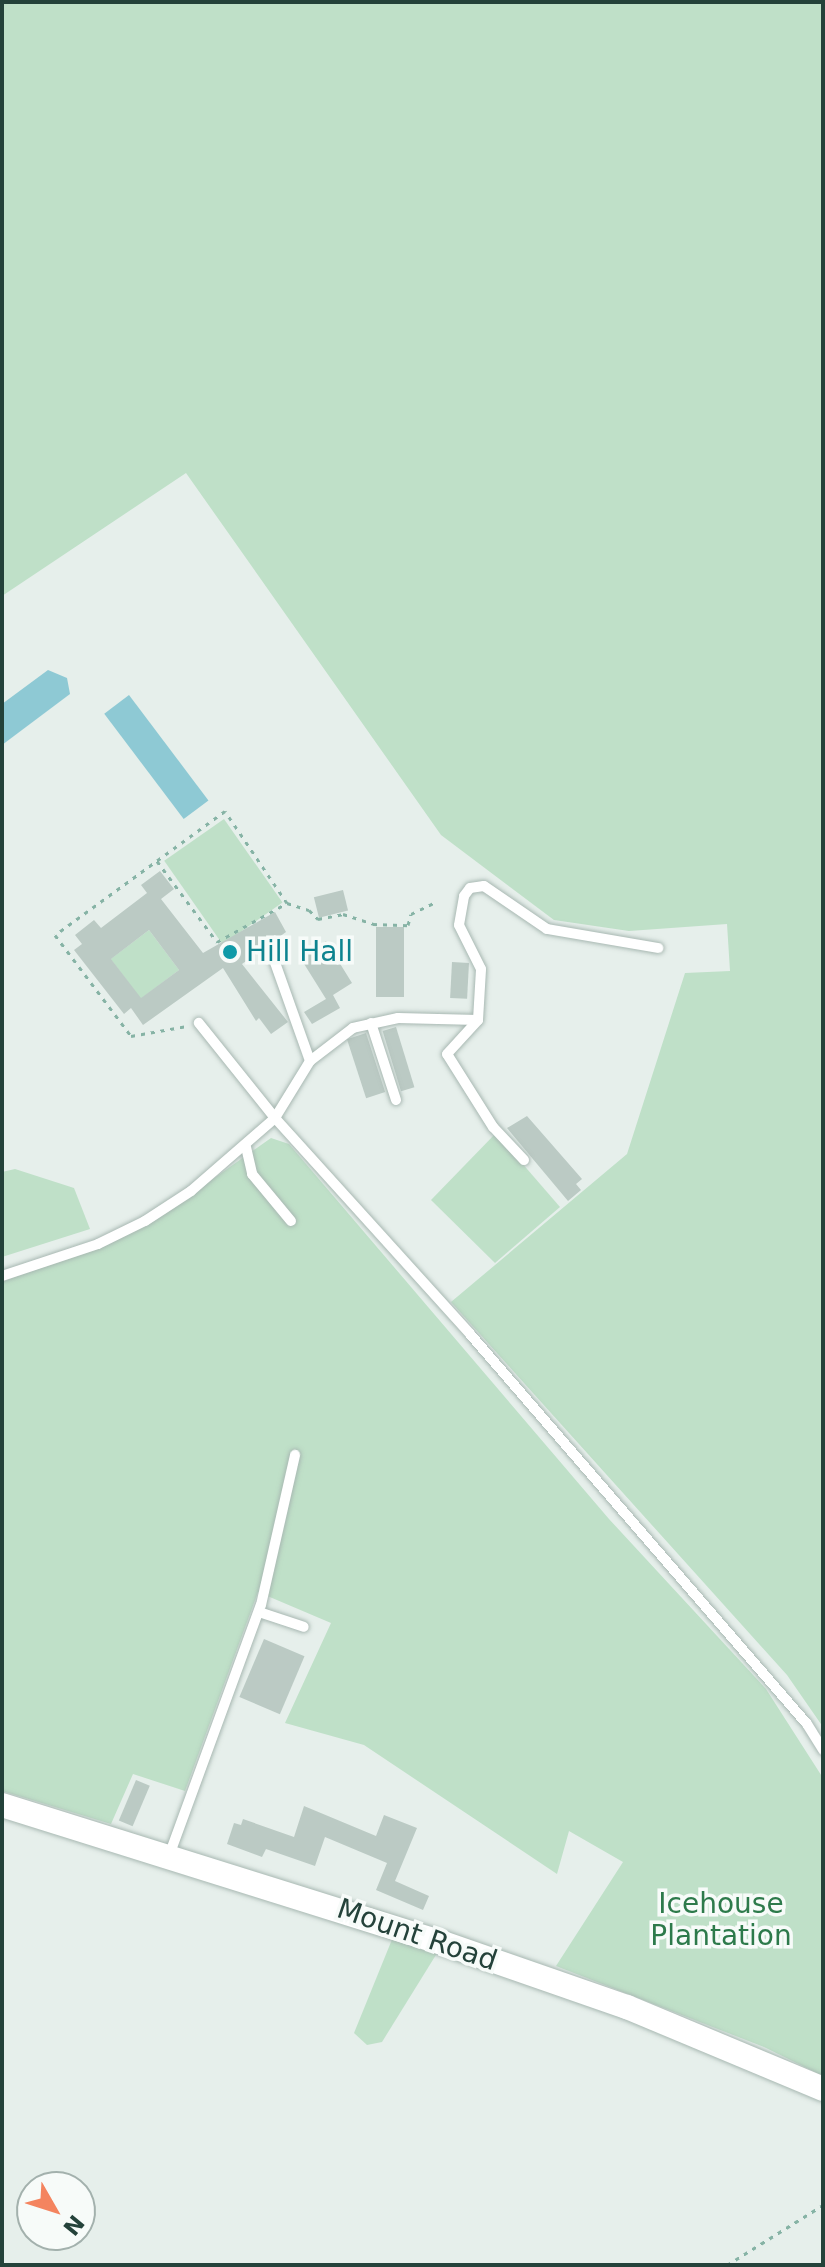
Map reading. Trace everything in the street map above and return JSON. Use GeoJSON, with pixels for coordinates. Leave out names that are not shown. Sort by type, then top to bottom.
{"type":"FeatureCollection","features":[{"type":"Feature","properties":{"kind":"street","name":"Mount Road"},"geometry":{"type":"LineString","coordinates":[[2,1805],[170,1853],[627,2007],[823,2089]]}},
{"type":"Feature","properties":{"kind":"lane"},"geometry":{"type":"LineString","coordinates":[[524,1160],[493,1127],[447,1054],[478,1020],[481,969],[459,925],[470,888],[484,886],[547,929],[658,948]]}},
{"type":"Feature","properties":{"kind":"lane"},"geometry":{"type":"LineString","coordinates":[[273,957],[310,1061]]}},
{"type":"Feature","properties":{"kind":"lane"},"geometry":{"type":"LineString","coordinates":[[2,1276],[98,1244],[145,1221],[246,1147],[275,1118],[310,1061],[353,1028],[398,1018],[478,1020]]}},
{"type":"Feature","properties":{"kind":"lane"},"geometry":{"type":"LineString","coordinates":[[199,1023],[275,1118],[470,1334],[799,1714],[823,1750]]}},
{"type":"Feature","properties":{"kind":"lane"},"geometry":{"type":"LineString","coordinates":[[371,1023],[396,1100]]}},
{"type":"Feature","properties":{"kind":"lane"},"geometry":{"type":"LineString","coordinates":[[246,1147],[252,1174],[291,1221]]}},
{"type":"Feature","properties":{"kind":"lane"},"geometry":{"type":"LineString","coordinates":[[170,1853],[259,1612],[295,1455]]}},
{"type":"Feature","properties":{"kind":"lane"},"geometry":{"type":"LineString","coordinates":[[259,1612],[304,1627]]}},
{"type":"Feature","properties":{"kind":"path"},"geometry":{"type":"LineString","coordinates":[[199,1023],[131,1036],[55,935],[225,811],[287,903],[309,910],[318,919],[357,915],[373,924],[408,925],[411,914],[434,903]]}},
{"type":"Feature","properties":{"kind":"path"},"geometry":{"type":"LineString","coordinates":[[157,861],[217,942],[287,903]]}},
{"type":"Feature","properties":{"kind":"path"},"geometry":{"type":"LineString","coordinates":[[727,2265],[823,2205]]}},
{"type":"Feature","properties":{"kind":"green space"},"geometry":{"type":"Polygon","coordinates":[[[2,2],[823,2],[823,1727],[787,1675],[451,1302],[627,1154],[685,973],[730,971],[727,924],[629,931],[554,920],[441,835],[186,473],[2,596],[2,2]]]}},
{"type":"Feature","properties":{"kind":"green space"},"geometry":{"type":"Polygon","coordinates":[[[224,819],[283,903],[223,944],[164,861],[224,819]]]}},
{"type":"Feature","properties":{"kind":"green space"},"geometry":{"type":"Polygon","coordinates":[[[149,930],[179,970],[141,999],[111,959],[149,930]]]}},
{"type":"Feature","properties":{"kind":"green space"},"geometry":{"type":"Polygon","coordinates":[[[496,1133],[560,1207],[495,1263],[431,1200],[496,1133]]]}},
{"type":"Feature","properties":{"kind":"green space","name":"Icehouse Plantation"},"geometry":{"type":"Polygon","coordinates":[[[271,1138],[289,1144],[609,1519],[766,1689],[823,1778],[823,2076],[764,2047],[556,1966],[623,1862],[569,1831],[557,1874],[364,1745],[285,1723],[331,1623],[258,1592],[185,1791],[133,1774],[111,1824],[2,1791],[2,1282],[148,1225],[271,1138]]]}},
{"type":"Feature","properties":{"kind":"green space"},"geometry":{"type":"Polygon","coordinates":[[[15,1169],[74,1188],[90,1229],[2,1257],[2,1172],[15,1169]]]}},
{"type":"Feature","properties":{"kind":"green space"},"geometry":{"type":"Polygon","coordinates":[[[393,1937],[439,1950],[382,2042],[367,2045],[354,2033],[393,1937]]]}},
{"type":"Feature","properties":{"kind":"water"},"geometry":{"type":"Polygon","coordinates":[[[48,670],[67,678],[70,694],[2,745],[2,704],[48,670]]]}},
{"type":"Feature","properties":{"kind":"water"},"geometry":{"type":"Polygon","coordinates":[[[129,695],[208,800],[184,819],[104,714],[129,695]]]}},
{"type":"Feature","properties":{"kind":"building","name":"Hill Hall"},"geometry":{"type":"Polygon","coordinates":[[[160,871],[174,889],[161,899],[203,953],[275,912],[286,932],[242,964],[288,1022],[271,1034],[259,1018],[256,1021],[223,968],[143,1025],[131,1008],[124,1014],[74,950],[82,944],[75,935],[94,920],[101,928],[147,893],[141,885],[160,871]],[[149,930],[111,959],[141,998],[179,970],[149,930]]]}},
{"type":"Feature","properties":{"kind":"building"},"geometry":{"type":"Polygon","coordinates":[[[343,890],[348,910],[319,918],[314,897],[343,890]]]}},
{"type":"Feature","properties":{"kind":"building"},"geometry":{"type":"Polygon","coordinates":[[[376,927],[404,927],[404,997],[376,997],[376,927]]]}},
{"type":"Feature","properties":{"kind":"building"},"geometry":{"type":"Polygon","coordinates":[[[326,941],[352,983],[333,995],[340,1008],[312,1024],[304,1012],[326,999],[301,959],[326,941]]]}},
{"type":"Feature","properties":{"kind":"building"},"geometry":{"type":"Polygon","coordinates":[[[452,962],[469,963],[467,999],[450,998],[452,962]]]}},
{"type":"Feature","properties":{"kind":"building"},"geometry":{"type":"Polygon","coordinates":[[[396,1027],[414,1087],[401,1091],[383,1031],[396,1027]]]}},
{"type":"Feature","properties":{"kind":"building"},"geometry":{"type":"Polygon","coordinates":[[[366,1033],[385,1092],[366,1098],[347,1039],[366,1033]]]}},
{"type":"Feature","properties":{"kind":"building"},"geometry":{"type":"Polygon","coordinates":[[[527,1116],[582,1179],[576,1184],[581,1190],[568,1201],[507,1128],[527,1116]]]}},
{"type":"Feature","properties":{"kind":"building"},"geometry":{"type":"Polygon","coordinates":[[[264,1639],[305,1656],[280,1714],[239,1697],[264,1639]]]}},
{"type":"Feature","properties":{"kind":"building"},"geometry":{"type":"Polygon","coordinates":[[[136,1780],[150,1786],[133,1826],[119,1821],[136,1780]]]}},
{"type":"Feature","properties":{"kind":"building"},"geometry":{"type":"Polygon","coordinates":[[[304,1806],[376,1836],[384,1815],[417,1828],[395,1881],[429,1896],[423,1910],[376,1890],[387,1863],[325,1837],[315,1866],[266,1849],[262,1857],[227,1844],[234,1823],[241,1825],[243,1819],[294,1837],[304,1806]]]}},
{"type":"Feature","properties":{"kind":"place","name":"Hill Hall"},"geometry":{"type":"Point","coordinates":[230,952]}}]}
